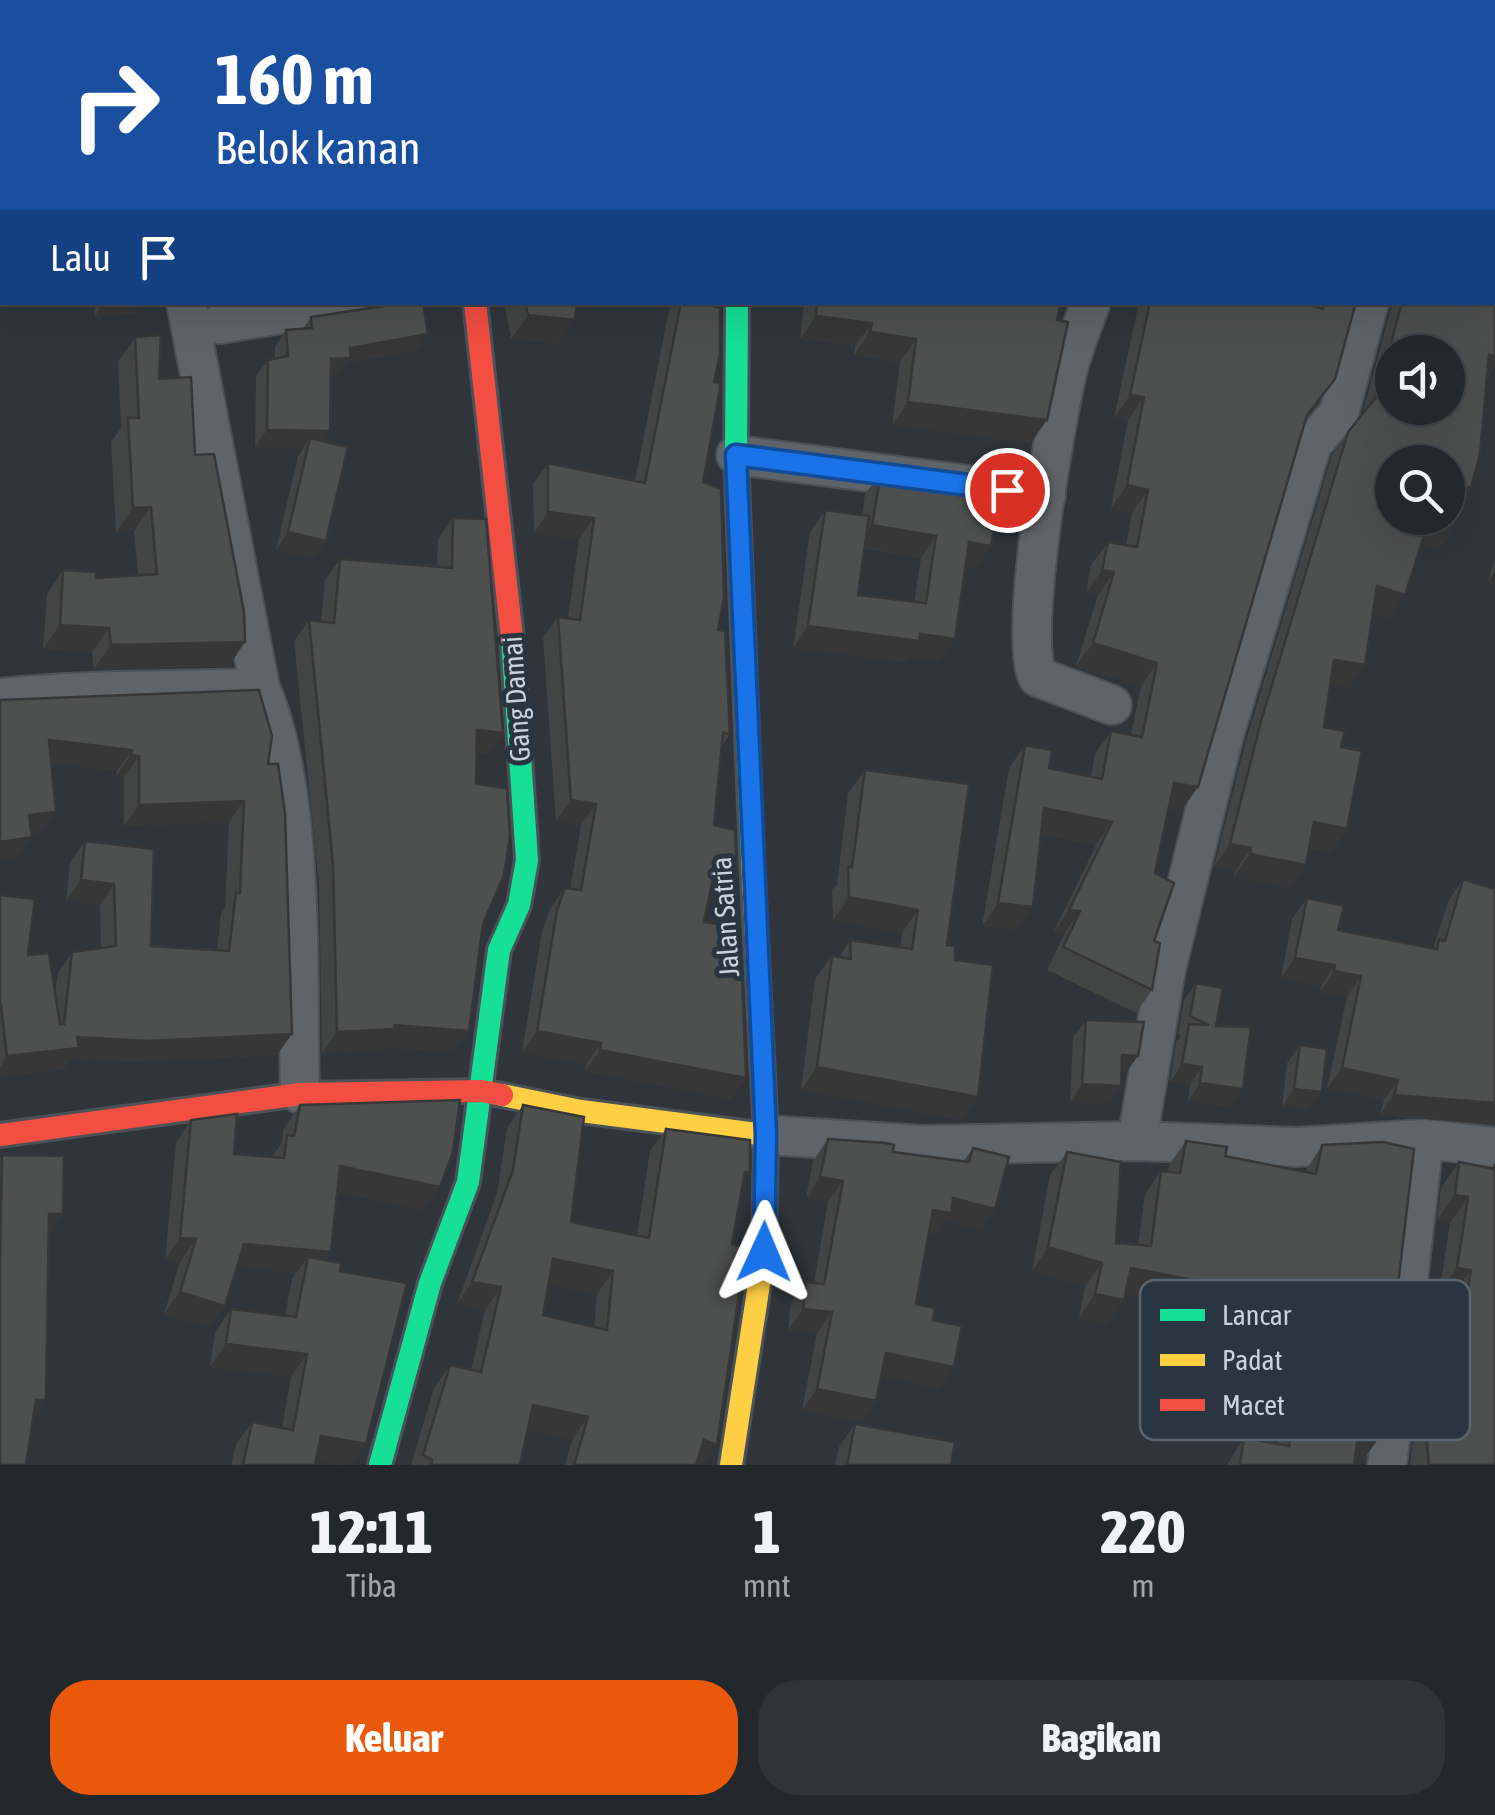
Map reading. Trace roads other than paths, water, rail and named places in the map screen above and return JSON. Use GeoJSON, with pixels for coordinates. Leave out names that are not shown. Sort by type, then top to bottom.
{"type":"FeatureCollection","features":[{"type":"Feature","properties":{"kind":"street"},"geometry":{"type":"LineString","coordinates":[[187,305],[260,688],[271,712],[288,800],[300,1094]]}},
{"type":"Feature","properties":{"kind":"street"},"geometry":{"type":"LineString","coordinates":[[220,324],[336,305]]}},
{"type":"Feature","properties":{"kind":"street","name":"Gang Damai"},"geometry":{"type":"LineString","coordinates":[[380,1465],[430,1283],[468,1182],[499,950],[518,905],[527,829],[510,592],[475,305]]}},
{"type":"Feature","properties":{"kind":"street"},"geometry":{"type":"LineString","coordinates":[[1090,305],[1068,366],[1046,495],[1032,666],[1038,677],[1112,705]]}},
{"type":"Feature","properties":{"kind":"street"},"geometry":{"type":"LineString","coordinates":[[1137,1140],[1166,969],[1239,682],[1312,444],[1339,414],[1368,305]]}},
{"type":"Feature","properties":{"kind":"street","name":"Jalan Satria"},"geometry":{"type":"LineString","coordinates":[[726,308],[766,1135],[764,1252],[730,1465]]}},
{"type":"Feature","properties":{"kind":"street"},"geometry":{"type":"LineString","coordinates":[[736,455],[1046,495]]}},
{"type":"Feature","properties":{"kind":"street"},"geometry":{"type":"LineString","coordinates":[[0,698],[88,688],[166,692],[260,688]]}},
{"type":"Feature","properties":{"kind":"street"},"geometry":{"type":"LineString","coordinates":[[0,1135],[300,1094],[482,1091],[581,1111],[766,1135],[924,1146],[1137,1140],[1298,1147],[1424,1138],[1495,1148]]}},
{"type":"Feature","properties":{"kind":"street"},"geometry":{"type":"LineString","coordinates":[[1408,1280],[1424,1138]]}},
{"type":"Feature","properties":{"kind":"street"},"geometry":{"type":"LineString","coordinates":[[1387,1465],[1390,1440]]}}]}
